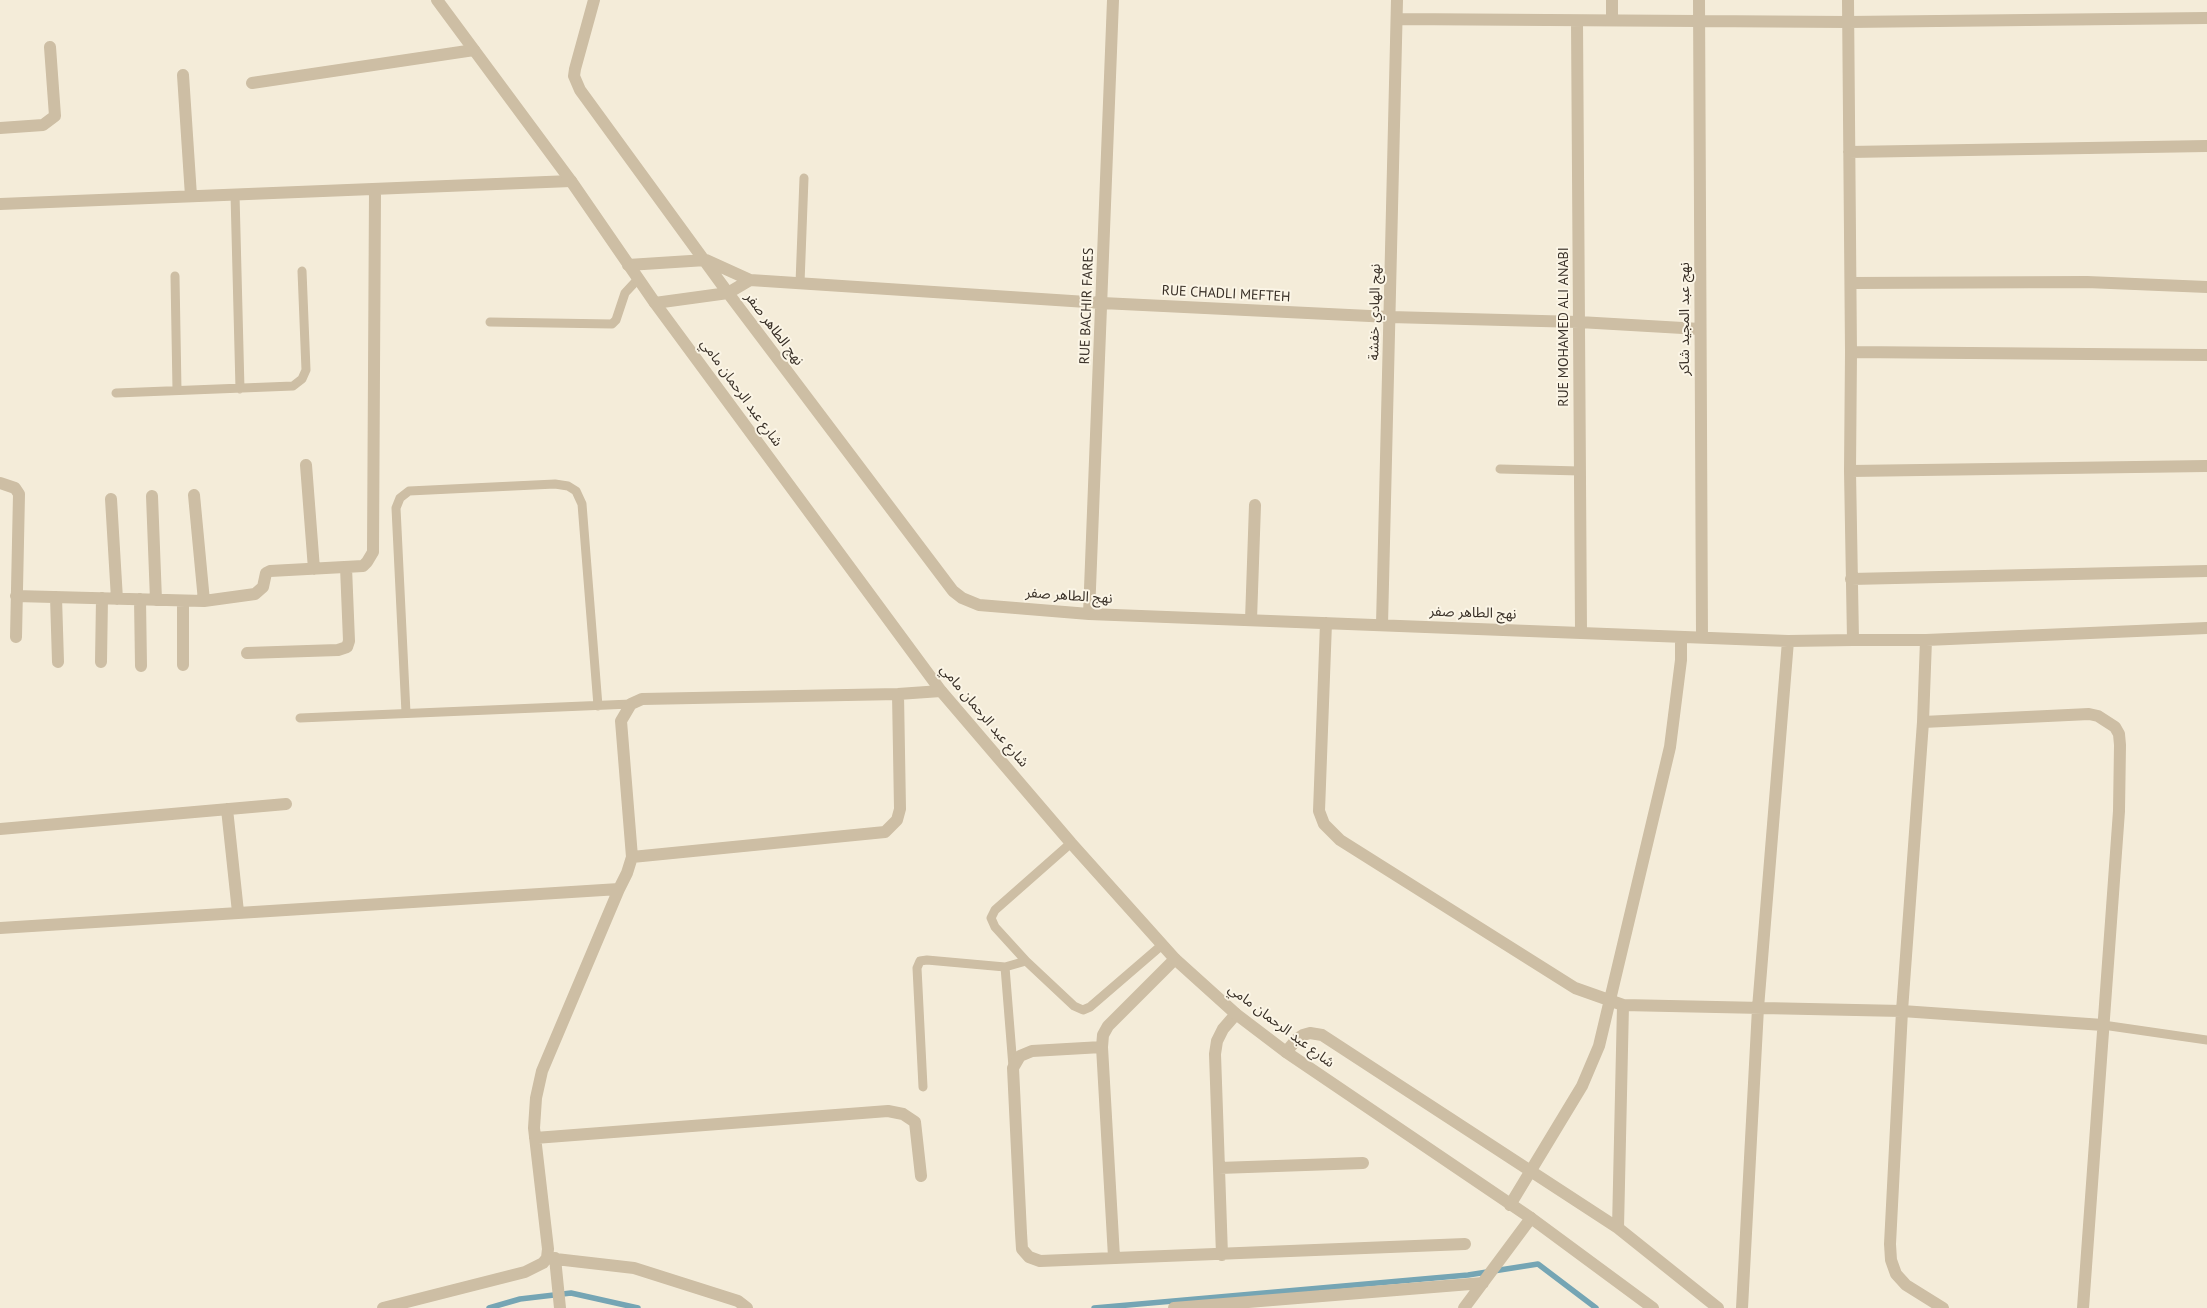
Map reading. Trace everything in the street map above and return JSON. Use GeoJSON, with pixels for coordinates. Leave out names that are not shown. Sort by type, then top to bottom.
{"type":"FeatureCollection","features":[{"type":"Feature","properties":{"kind":"street","name":"شارع عبد الرحمان مامي"},"geometry":{"type":"LineString","coordinates":[[437,0],[570,181],[655,303],[941,691],[1071,843],[1175,959],[1236,1014],[1286,1052],[1531,1218],[1653,1308]]}},
{"type":"Feature","properties":{"kind":"street","name":"نهج الطاهر صفر"},"geometry":{"type":"LineString","coordinates":[[594,0],[575,69],[574,76],[580,90],[706,260],[728,293],[953,591],[962,598],[979,605],[1089,614],[1788,641],[1926,640],[2207,628]]}},
{"type":"Feature","properties":{"kind":"street","name":"RUE BACHIR FARES"},"geometry":{"type":"LineString","coordinates":[[1089,614],[1113,0]]}},
{"type":"Feature","properties":{"kind":"street","name":"نهج الهادي خفشة"},"geometry":{"type":"LineString","coordinates":[[1382,625],[1398,0]]}},
{"type":"Feature","properties":{"kind":"street"},"geometry":{"type":"LineString","coordinates":[[1612,0],[1612,20]]}},
{"type":"Feature","properties":{"kind":"street","name":"نهج عبد المجيد شاكر"},"geometry":{"type":"LineString","coordinates":[[1698,0],[1702,637]]}},
{"type":"Feature","properties":{"kind":"street"},"geometry":{"type":"LineString","coordinates":[[1848,0],[1851,283],[1850,471],[1853,640]]}},
{"type":"Feature","properties":{"kind":"street"},"geometry":{"type":"LineString","coordinates":[[1397,18],[1848,22],[2207,18]]}},
{"type":"Feature","properties":{"kind":"street","name":"RUE MOHAMED ALI ANABI"},"geometry":{"type":"LineString","coordinates":[[1577,20],[1581,632]]}},
{"type":"Feature","properties":{"kind":"street"},"geometry":{"type":"LineString","coordinates":[[0,128],[43,125],[55,116],[50,47]]}},
{"type":"Feature","properties":{"kind":"street"},"geometry":{"type":"LineString","coordinates":[[252,83],[474,50]]}},
{"type":"Feature","properties":{"kind":"street"},"geometry":{"type":"LineString","coordinates":[[183,76],[192,196]]}},
{"type":"Feature","properties":{"kind":"street"},"geometry":{"type":"LineString","coordinates":[[1849,152],[2207,146]]}},
{"type":"Feature","properties":{"kind":"street"},"geometry":{"type":"LineString","coordinates":[[0,204],[570,181]]}},
{"type":"Feature","properties":{"kind":"street"},"geometry":{"type":"LineString","coordinates":[[16,596],[204,601],[255,594],[263,586],[266,573],[270,571],[363,566],[373,552],[375,190]]}},
{"type":"Feature","properties":{"kind":"street"},"geometry":{"type":"LineString","coordinates":[[628,265],[706,260],[750,280]]}},
{"type":"Feature","properties":{"kind":"street"},"geometry":{"type":"LineString","coordinates":[[655,303],[728,293],[750,280]]}},
{"type":"Feature","properties":{"kind":"street","name":"RUE CHADLI MEFTEH"},"geometry":{"type":"LineString","coordinates":[[750,280],[1102,303],[1390,317],[1579,322],[1700,329]]}},
{"type":"Feature","properties":{"kind":"street"},"geometry":{"type":"LineString","coordinates":[[1851,283],[2087,282],[2207,288]]}},
{"type":"Feature","properties":{"kind":"street"},"geometry":{"type":"LineString","coordinates":[[1851,352],[2207,355]]}},
{"type":"Feature","properties":{"kind":"street"},"geometry":{"type":"LineString","coordinates":[[306,465],[314,569]]}},
{"type":"Feature","properties":{"kind":"street"},"geometry":{"type":"LineString","coordinates":[[1850,471],[2207,466]]}},
{"type":"Feature","properties":{"kind":"street"},"geometry":{"type":"LineString","coordinates":[[0,483],[15,488],[19,494],[16,638]]}},
{"type":"Feature","properties":{"kind":"street"},"geometry":{"type":"LineString","coordinates":[[194,495],[204,601]]}},
{"type":"Feature","properties":{"kind":"street"},"geometry":{"type":"LineString","coordinates":[[152,496],[156,600]]}},
{"type":"Feature","properties":{"kind":"street"},"geometry":{"type":"LineString","coordinates":[[111,500],[118,599]]}},
{"type":"Feature","properties":{"kind":"street"},"geometry":{"type":"LineString","coordinates":[[1251,620],[1255,505]]}},
{"type":"Feature","properties":{"kind":"street"},"geometry":{"type":"LineString","coordinates":[[247,654],[338,650],[347,647],[349,641],[346,567]]}},
{"type":"Feature","properties":{"kind":"street"},"geometry":{"type":"LineString","coordinates":[[1851,579],[2207,571]]}},
{"type":"Feature","properties":{"kind":"street"},"geometry":{"type":"LineString","coordinates":[[56,597],[58,662]]}},
{"type":"Feature","properties":{"kind":"street"},"geometry":{"type":"LineString","coordinates":[[101,662],[102,598]]}},
{"type":"Feature","properties":{"kind":"street"},"geometry":{"type":"LineString","coordinates":[[140,600],[141,666]]}},
{"type":"Feature","properties":{"kind":"street"},"geometry":{"type":"LineString","coordinates":[[182,601],[183,665]]}},
{"type":"Feature","properties":{"kind":"street"},"geometry":{"type":"LineString","coordinates":[[1326,623],[1319,811],[1324,824],[1340,840],[1575,988],[1610,1002],[1623,1005],[1902,1011],[2103,1025]]}},
{"type":"Feature","properties":{"kind":"street"},"geometry":{"type":"LineString","coordinates":[[1510,1205],[1592,1067],[1599,1046],[1670,747],[1681,636]]}},
{"type":"Feature","properties":{"kind":"street"},"geometry":{"type":"LineString","coordinates":[[1926,640],[1891,1202],[1891,1260],[1896,1274],[1906,1286],[1943,1308]]}},
{"type":"Feature","properties":{"kind":"street"},"geometry":{"type":"LineString","coordinates":[[1742,1308],[1758,1008],[1788,641]]}},
{"type":"Feature","properties":{"kind":"street"},"geometry":{"type":"LineString","coordinates":[[560,1308],[548,1249],[535,1138],[536,1098],[542,1071],[627,873],[632,857],[621,721],[631,704],[642,700],[898,694],[941,691]]}},
{"type":"Feature","properties":{"kind":"street"},"geometry":{"type":"LineString","coordinates":[[632,857],[884,832],[897,820],[900,809],[898,694]]}},
{"type":"Feature","properties":{"kind":"street"},"geometry":{"type":"LineString","coordinates":[[1922,722],[2089,714],[2098,716],[2115,726],[2119,734],[2119,812],[2083,1308]]}},
{"type":"Feature","properties":{"kind":"street"},"geometry":{"type":"LineString","coordinates":[[0,829],[286,804]]}},
{"type":"Feature","properties":{"kind":"street"},"geometry":{"type":"LineString","coordinates":[[227,809],[238,912]]}},
{"type":"Feature","properties":{"kind":"street"},"geometry":{"type":"LineString","coordinates":[[0,928],[619,889]]}},
{"type":"Feature","properties":{"kind":"street"},"geometry":{"type":"LineString","coordinates":[[1114,1257],[1102,1047],[1108,1026],[1175,959]]}},
{"type":"Feature","properties":{"kind":"street"},"geometry":{"type":"LineString","coordinates":[[1618,1228],[1623,1005]]}},
{"type":"Feature","properties":{"kind":"street"},"geometry":{"type":"LineString","coordinates":[[1222,1255],[1215,1054],[1217,1041],[1223,1028],[1236,1014]]}},
{"type":"Feature","properties":{"kind":"street"},"geometry":{"type":"LineString","coordinates":[[1286,1052],[1296,1039],[1303,1035],[1310,1033],[1322,1035],[1618,1228],[1718,1308]]}},
{"type":"Feature","properties":{"kind":"street"},"geometry":{"type":"LineString","coordinates":[[1102,1047],[1032,1051],[1020,1056],[1013,1068],[1022,1249],[1029,1257],[1040,1261],[1465,1244]]}},
{"type":"Feature","properties":{"kind":"street"},"geometry":{"type":"LineString","coordinates":[[535,1138],[888,1111],[903,1114],[915,1122],[921,1176]]}},
{"type":"Feature","properties":{"kind":"street"},"geometry":{"type":"LineString","coordinates":[[1219,1168],[1363,1163]]}},
{"type":"Feature","properties":{"kind":"street"},"geometry":{"type":"LineString","coordinates":[[1464,1308],[1531,1218]]}},
{"type":"Feature","properties":{"kind":"street"},"geometry":{"type":"LineString","coordinates":[[383,1308],[525,1272],[551,1258],[634,1268],[738,1301],[747,1308]]}},
{"type":"Feature","properties":{"kind":"street"},"geometry":{"type":"LineString","coordinates":[[1174,1308],[1483,1283]]}},
{"type":"Feature","properties":{"kind":"lane"},"geometry":{"type":"LineString","coordinates":[[800,283],[804,178]]}},
{"type":"Feature","properties":{"kind":"lane"},"geometry":{"type":"LineString","coordinates":[[235,194],[240,389]]}},
{"type":"Feature","properties":{"kind":"lane"},"geometry":{"type":"LineString","coordinates":[[116,393],[293,386],[302,379],[306,370],[302,272]]}},
{"type":"Feature","properties":{"kind":"lane"},"geometry":{"type":"LineString","coordinates":[[175,276],[177,390]]}},
{"type":"Feature","properties":{"kind":"lane"},"geometry":{"type":"LineString","coordinates":[[490,322],[612,324],[616,320],[626,293],[638,279]]}},
{"type":"Feature","properties":{"kind":"lane"},"geometry":{"type":"LineString","coordinates":[[1500,469],[1580,471]]}},
{"type":"Feature","properties":{"kind":"lane"},"geometry":{"type":"LineString","coordinates":[[406,714],[396,508],[400,498],[409,491],[545,484],[568,486],[576,491],[582,504],[598,706]]}},
{"type":"Feature","properties":{"kind":"lane"},"geometry":{"type":"LineString","coordinates":[[300,718],[631,704]]}},
{"type":"Feature","properties":{"kind":"lane"},"geometry":{"type":"LineString","coordinates":[[1071,843],[995,910],[991,918],[995,927],[1026,961],[1074,1006],[1083,1010],[1090,1007],[1162,945]]}},
{"type":"Feature","properties":{"kind":"lane"},"geometry":{"type":"LineString","coordinates":[[922,1088],[917,968],[920,961],[1005,967],[1026,961]]}},
{"type":"Feature","properties":{"kind":"lane"},"geometry":{"type":"LineString","coordinates":[[1005,967],[1013,1068]]}},
{"type":"Feature","properties":{"kind":"lane"},"geometry":{"type":"LineString","coordinates":[[2103,1025],[2207,1040]]}},
{"type":"Feature","properties":{"kind":"waterway"},"geometry":{"type":"LineString","coordinates":[[1094,1308],[1468,1275],[1538,1264],[1596,1308]]}},
{"type":"Feature","properties":{"kind":"waterway"},"geometry":{"type":"LineString","coordinates":[[489,1308],[520,1299],[571,1293],[638,1308]]}}]}
